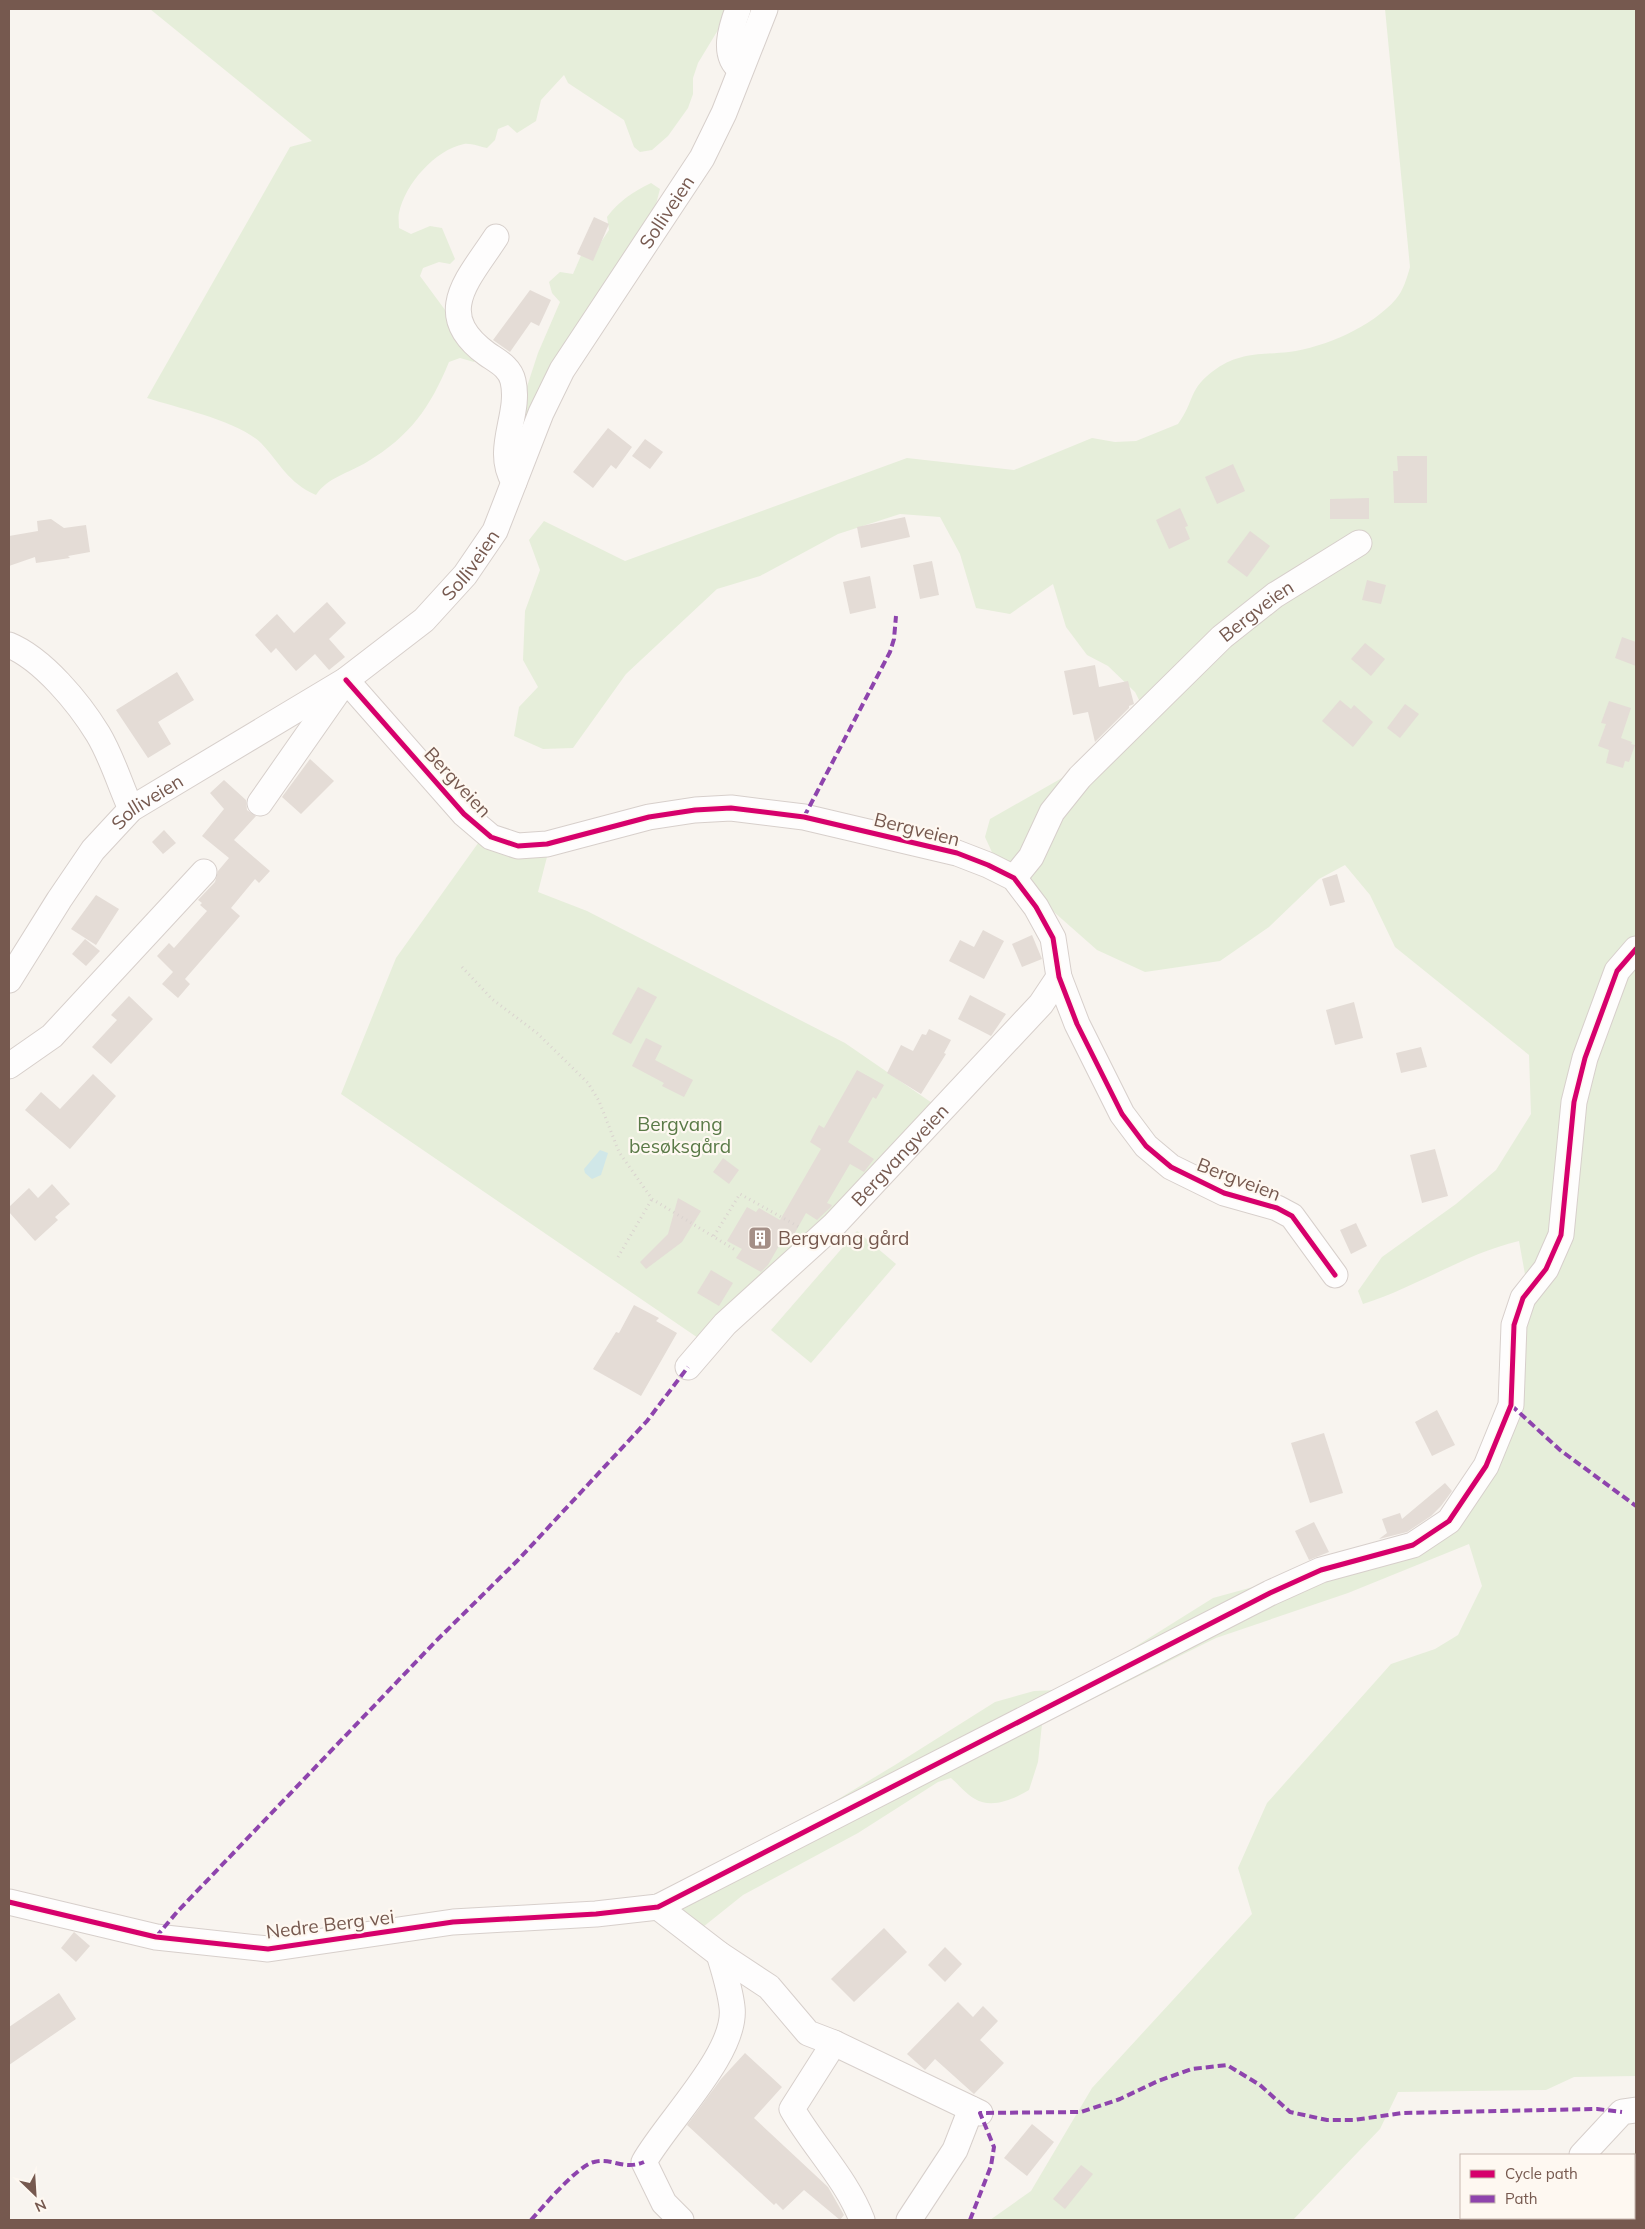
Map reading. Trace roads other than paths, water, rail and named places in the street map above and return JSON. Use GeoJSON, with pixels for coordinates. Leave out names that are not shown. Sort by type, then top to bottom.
{"type":"FeatureCollection","features":[{"type":"Feature","properties":{"kind":"street"},"geometry":{"type":"LineString","coordinates":[[738,9],[731,35],[729,55],[733,64],[740,69]]}},
{"type":"Feature","properties":{"kind":"street","name":"Solliveien"},"geometry":{"type":"LineString","coordinates":[[9,980],[58,900],[93,850],[131,809],[346,680],[424,620],[465,575],[495,531],[541,413],[562,370],[702,158],[724,113],[765,9]]}},
{"type":"Feature","properties":{"kind":"street"},"geometry":{"type":"LineString","coordinates":[[496,237],[461,295],[458,318],[467,336],[498,360],[512,379],[514,390],[505,458],[507,471],[514,482]]}},
{"type":"Feature","properties":{"kind":"street","name":"Bergveien"},"geometry":{"type":"LineString","coordinates":[[1014,878],[1031,857],[1052,812],[1080,777],[1222,637],[1275,595],[1360,543]]}},
{"type":"Feature","properties":{"kind":"street"},"geometry":{"type":"LineString","coordinates":[[9,645],[23,651],[64,688],[99,735],[131,809]]}},
{"type":"Feature","properties":{"kind":"street"},"geometry":{"type":"LineString","coordinates":[[260,803],[346,680]]}},
{"type":"Feature","properties":{"kind":"street","name":"Bergveien"},"geometry":{"type":"LineString","coordinates":[[346,680],[464,814],[491,837],[518,846],[547,844],[649,817],[695,810],[731,808],[804,818],[957,853],[1014,878],[1036,907],[1053,938],[1059,977],[1077,1024],[1122,1114],[1146,1146],[1171,1167],[1224,1192],[1277,1208],[1292,1216],[1335,1275]]}},
{"type":"Feature","properties":{"kind":"street"},"geometry":{"type":"LineString","coordinates":[[9,1066],[52,1036],[204,872]]}},
{"type":"Feature","properties":{"kind":"street"},"geometry":{"type":"LineString","coordinates":[[909,2220],[955,2150],[975,2111],[834,2043],[808,2033],[769,1988],[719,1954],[658,1907],[1270,1594],[1322,1570],[1413,1544],[1449,1521],[1486,1466],[1511,1405],[1514,1325],[1523,1298],[1546,1269],[1561,1235],[1574,1102],[1585,1058],[1617,971],[1636,949]]}},
{"type":"Feature","properties":{"kind":"street","name":"Bergvangveien"},"geometry":{"type":"LineString","coordinates":[[688,1367],[725,1324],[841,1218],[1042,1004],[1059,977]]}},
{"type":"Feature","properties":{"kind":"street","name":"Nedre Berg vei"},"geometry":{"type":"LineString","coordinates":[[9,1902],[156,1937],[268,1949],[453,1922],[596,1914],[658,1907]]}},
{"type":"Feature","properties":{"kind":"street"},"geometry":{"type":"LineString","coordinates":[[681,2220],[664,2202],[644,2162],[656,2139],[693,2093],[725,2046],[732,2027],[733,2007],[719,1954]]}},
{"type":"Feature","properties":{"kind":"street"},"geometry":{"type":"LineString","coordinates":[[834,2043],[792,2109],[808,2136],[854,2199],[862,2220]]}},
{"type":"Feature","properties":{"kind":"street"},"geometry":{"type":"LineString","coordinates":[[1583,2154],[1622,2112],[1636,2110]]}},
{"type":"Feature","properties":{"kind":"place","name":"Bergvang gård"},"geometry":{"type":"Point","coordinates":[760,1238]}},
{"type":"Feature","properties":{"kind":"park label","name":"Bergvang besøksgård"},"geometry":{"type":"Point","coordinates":[680,1135]}}]}
